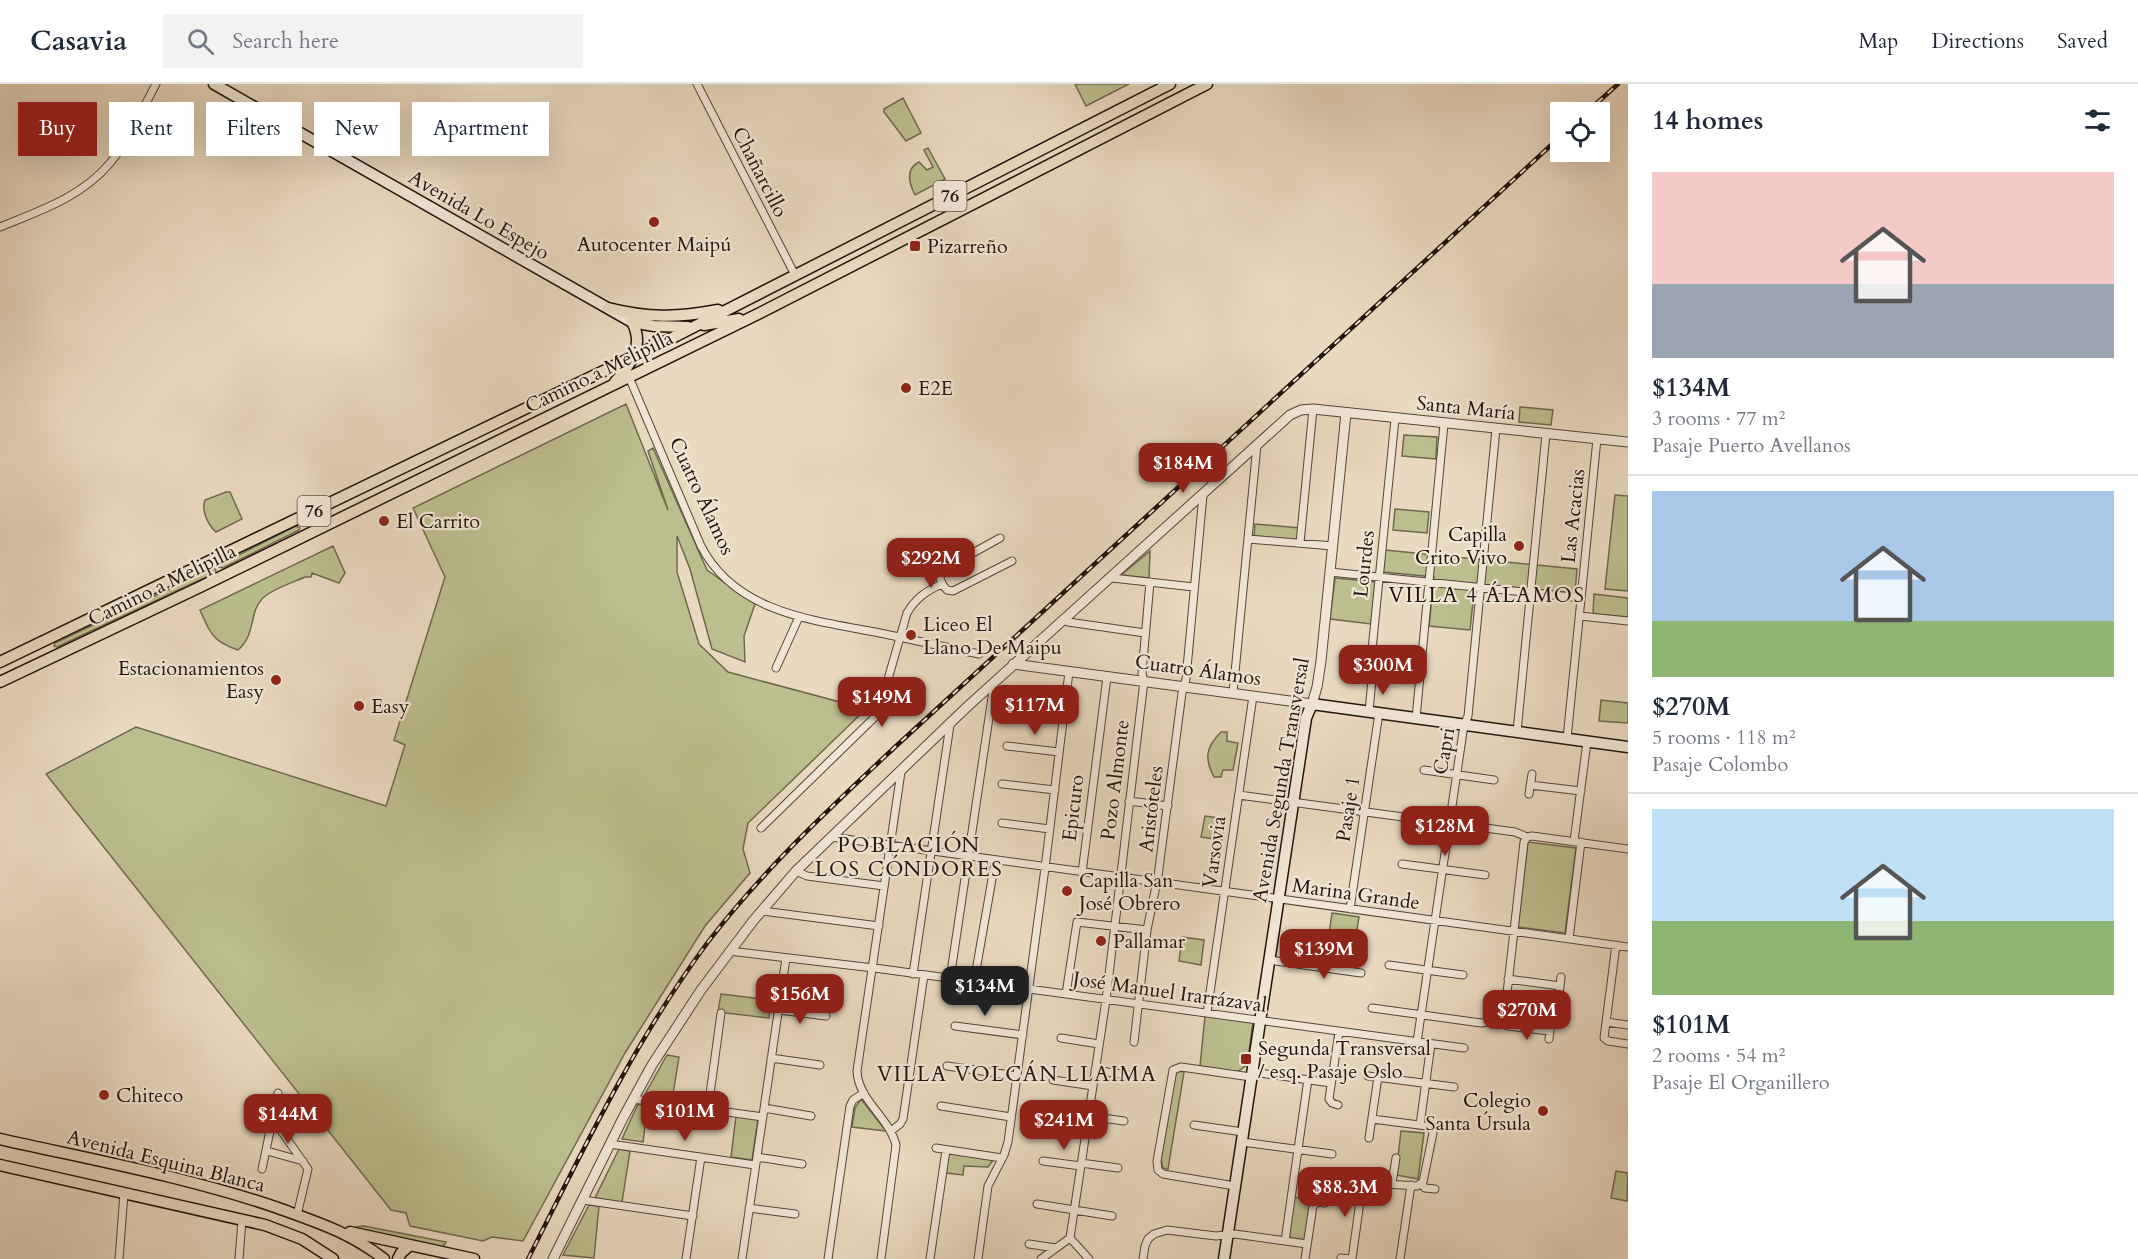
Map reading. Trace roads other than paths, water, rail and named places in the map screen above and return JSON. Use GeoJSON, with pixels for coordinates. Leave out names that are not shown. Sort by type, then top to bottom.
{"type":"FeatureCollection","features":[{"type":"Feature","properties":{"kind":"main road","name":"Avenida Lo Espejo"},"geometry":{"type":"LineString","coordinates":[[214,84],[632,322]]}},
{"type":"Feature","properties":{"kind":"main road","name":"Camino a Melipilla"},"geometry":{"type":"LineString","coordinates":[[0,662],[302,518],[730,309],[1170,84]]}},
{"type":"Feature","properties":{"kind":"main road","name":"Camino a Melipilla"},"geometry":{"type":"LineString","coordinates":[[0,682],[310,534],[760,313],[1207,84]]}},
{"type":"Feature","properties":{"kind":"main road"},"geometry":{"type":"LineString","coordinates":[[1082,129],[1089,145]]}},
{"type":"Feature","properties":{"kind":"main road"},"geometry":{"type":"LineString","coordinates":[[608,308],[660,317],[690,316],[730,309]]}},
{"type":"Feature","properties":{"kind":"main road"},"geometry":{"type":"LineString","coordinates":[[632,322],[668,327],[695,326],[760,313]]}},
{"type":"Feature","properties":{"kind":"main road"},"geometry":{"type":"LineString","coordinates":[[619,315],[627,325],[631,336],[632,357]]}},
{"type":"Feature","properties":{"kind":"main road"},"geometry":{"type":"LineString","coordinates":[[613,385],[632,357],[638,336],[632,322]]}},
{"type":"Feature","properties":{"kind":"main road"},"geometry":{"type":"LineString","coordinates":[[549,396],[556,404],[556,412]]}},
{"type":"Feature","properties":{"kind":"main road"},"geometry":{"type":"LineString","coordinates":[[302,518],[310,526],[310,534]]}},
{"type":"Feature","properties":{"kind":"main road"},"geometry":{"type":"LineString","coordinates":[[45,641],[46,650],[53,657]]}},
{"type":"Feature","properties":{"kind":"main road","name":"Cuatro Álamos"},"geometry":{"type":"LineString","coordinates":[[1312,704],[1628,747]]}},
{"type":"Feature","properties":{"kind":"main road","name":"Avenida Segunda Transversal"},"geometry":{"type":"LineString","coordinates":[[1224,1259],[1306,718],[1312,704]]}},
{"type":"Feature","properties":{"kind":"main road","name":"Avenida Esquina Blanca"},"geometry":{"type":"LineString","coordinates":[[0,1139],[221,1190],[341,1231],[384,1259]]}},
{"type":"Feature","properties":{"kind":"main road","name":"Avenida Esquina Blanca"},"geometry":{"type":"LineString","coordinates":[[0,1165],[242,1220],[293,1235],[333,1259]]}},
{"type":"Feature","properties":{"kind":"main road"},"geometry":{"type":"LineString","coordinates":[[341,1231],[474,1259]]}},
{"type":"Feature","properties":{"kind":"main road"},"geometry":{"type":"LineString","coordinates":[[398,1259],[400,1252],[410,1246]]}},
{"type":"Feature","properties":{"kind":"street"},"geometry":{"type":"LineString","coordinates":[[0,227],[57,203],[96,177],[122,146],[156,84]]}},
{"type":"Feature","properties":{"kind":"street","name":"Chañarcillo"},"geometry":{"type":"LineString","coordinates":[[697,84],[795,275]]}},
{"type":"Feature","properties":{"kind":"street","name":"Cuatro Álamos"},"geometry":{"type":"LineString","coordinates":[[629,377],[696,534],[711,564],[725,579],[766,606],[799,617],[979,654]]}},
{"type":"Feature","properties":{"kind":"street"},"geometry":{"type":"LineString","coordinates":[[1300,543],[1313,409]]}},
{"type":"Feature","properties":{"kind":"street","name":"Santa María"},"geometry":{"type":"LineString","coordinates":[[1257,445],[1290,415],[1301,410],[1313,409],[1628,442]]}},
{"type":"Feature","properties":{"kind":"street","name":"Avenida Segunda Transversal"},"geometry":{"type":"LineString","coordinates":[[1312,704],[1320,674],[1346,413]]}},
{"type":"Feature","properties":{"kind":"street","name":"Lourdes"},"geometry":{"type":"LineString","coordinates":[[1374,712],[1370,670],[1395,419]]}},
{"type":"Feature","properties":{"kind":"street"},"geometry":{"type":"LineString","coordinates":[[1416,718],[1444,424]]}},
{"type":"Feature","properties":{"kind":"street","name":"Capri"},"geometry":{"type":"LineString","coordinates":[[1417,1042],[1464,725],[1468,716],[1496,429]]}},
{"type":"Feature","properties":{"kind":"street"},"geometry":{"type":"LineString","coordinates":[[1517,732],[1546,434]]}},
{"type":"Feature","properties":{"kind":"street","name":"Las Acacias"},"geometry":{"type":"LineString","coordinates":[[1567,739],[1597,439]]}},
{"type":"Feature","properties":{"kind":"street"},"geometry":{"type":"LineString","coordinates":[[553,1259],[633,1099],[682,1017],[729,951],[796,871],[1063,618],[1081,606],[1257,445]]}},
{"type":"Feature","properties":{"kind":"street"},"geometry":{"type":"LineString","coordinates":[[1233,693],[1257,445]]}},
{"type":"Feature","properties":{"kind":"street","name":"Aristóteles"},"geometry":{"type":"LineString","coordinates":[[1134,1042],[1147,930],[1157,882],[1184,687],[1203,495]]}},
{"type":"Feature","properties":{"kind":"street"},"geometry":{"type":"LineString","coordinates":[[1000,538],[942,570],[940,575],[942,584],[947,590],[954,591],[1011,561]]}},
{"type":"Feature","properties":{"kind":"street"},"geometry":{"type":"LineString","coordinates":[[1248,539],[1333,546]]}},
{"type":"Feature","properties":{"kind":"street"},"geometry":{"type":"LineString","coordinates":[[1330,572],[1581,598]]}},
{"type":"Feature","properties":{"kind":"street"},"geometry":{"type":"LineString","coordinates":[[1112,578],[1194,587]]}},
{"type":"Feature","properties":{"kind":"street","name":"Pozo Almonte"},"geometry":{"type":"LineString","coordinates":[[1070,1238],[1106,1000],[1144,681],[1142,673],[1150,582]]}},
{"type":"Feature","properties":{"kind":"street"},"geometry":{"type":"LineString","coordinates":[[762,828],[878,714],[907,613],[923,593],[942,584]]}},
{"type":"Feature","properties":{"kind":"street"},"geometry":{"type":"LineString","coordinates":[[913,974],[950,725],[993,691],[1017,664],[1068,622],[1081,606]]}},
{"type":"Feature","properties":{"kind":"street"},"geometry":{"type":"LineString","coordinates":[[1580,616],[1628,621]]}},
{"type":"Feature","properties":{"kind":"street"},"geometry":{"type":"LineString","coordinates":[[776,668],[799,617]]}},
{"type":"Feature","properties":{"kind":"street"},"geometry":{"type":"LineString","coordinates":[[1068,622],[1145,633]]}},
{"type":"Feature","properties":{"kind":"street","name":"Cuatro Álamos"},"geometry":{"type":"LineString","coordinates":[[1017,664],[1312,704]]}},
{"type":"Feature","properties":{"kind":"street"},"geometry":{"type":"LineString","coordinates":[[978,1259],[988,1186],[1007,1146],[1069,672]]}},
{"type":"Feature","properties":{"kind":"street","name":"Epicuro"},"geometry":{"type":"LineString","coordinates":[[1082,873],[1107,676]]}},
{"type":"Feature","properties":{"kind":"street"},"geometry":{"type":"LineString","coordinates":[[950,979],[993,691]]}},
{"type":"Feature","properties":{"kind":"street","name":"Varsovia"},"geometry":{"type":"LineString","coordinates":[[1207,1013],[1253,696]]}},
{"type":"Feature","properties":{"kind":"street"},"geometry":{"type":"LineString","coordinates":[[1026,709],[1064,714]]}},
{"type":"Feature","properties":{"kind":"street","name":"Pasaje 1"},"geometry":{"type":"LineString","coordinates":[[1350,909],[1364,812],[1374,712]]}},
{"type":"Feature","properties":{"kind":"street"},"geometry":{"type":"LineString","coordinates":[[1569,939],[1587,742]]}},
{"type":"Feature","properties":{"kind":"street"},"geometry":{"type":"LineString","coordinates":[[1007,746],[1059,752]]}},
{"type":"Feature","properties":{"kind":"street"},"geometry":{"type":"LineString","coordinates":[[1424,770],[1494,780]]}},
{"type":"Feature","properties":{"kind":"street"},"geometry":{"type":"LineString","coordinates":[[881,1259],[896,1154],[895,1140],[864,1093],[857,1071],[901,772]]}},
{"type":"Feature","properties":{"kind":"street"},"geometry":{"type":"LineString","coordinates":[[1529,794],[1532,774]]}},
{"type":"Feature","properties":{"kind":"street"},"geometry":{"type":"LineString","coordinates":[[1002,784],[1055,790]]}},
{"type":"Feature","properties":{"kind":"street"},"geometry":{"type":"LineString","coordinates":[[1530,785],[1581,791]]}},
{"type":"Feature","properties":{"kind":"street"},"geometry":{"type":"LineString","coordinates":[[1239,795],[1515,832],[1527,837],[1577,841],[1628,849]]}},
{"type":"Feature","properties":{"kind":"street"},"geometry":{"type":"LineString","coordinates":[[1129,801],[1168,806]]}},
{"type":"Feature","properties":{"kind":"street"},"geometry":{"type":"LineString","coordinates":[[1002,823],[1050,829]]}},
{"type":"Feature","properties":{"kind":"street","name":"Marina Grande"},"geometry":{"type":"LineString","coordinates":[[831,837],[995,862],[1628,947]]}},
{"type":"Feature","properties":{"kind":"street"},"geometry":{"type":"LineString","coordinates":[[1372,1008],[1481,1023],[1500,1018],[1504,1011],[1524,842],[1527,837]]}},
{"type":"Feature","properties":{"kind":"street"},"geometry":{"type":"LineString","coordinates":[[974,982],[995,862]]}},
{"type":"Feature","properties":{"kind":"street"},"geometry":{"type":"LineString","coordinates":[[1402,864],[1485,875]]}},
{"type":"Feature","properties":{"kind":"street"},"geometry":{"type":"LineString","coordinates":[[796,871],[807,876],[884,886]]}},
{"type":"Feature","properties":{"kind":"street"},"geometry":{"type":"LineString","coordinates":[[762,911],[879,926]]}},
{"type":"Feature","properties":{"kind":"street"},"geometry":{"type":"LineString","coordinates":[[1066,994],[1077,922],[1147,930]]}},
{"type":"Feature","properties":{"kind":"street"},"geometry":{"type":"LineString","coordinates":[[1616,945],[1605,1039],[1628,1044]]}},
{"type":"Feature","properties":{"kind":"street","name":"José Manuel Irarrázaval"},"geometry":{"type":"LineString","coordinates":[[729,951],[872,968],[1464,1048]]}},
{"type":"Feature","properties":{"kind":"street"},"geometry":{"type":"LineString","coordinates":[[742,1259],[786,958]]}},
{"type":"Feature","properties":{"kind":"street"},"geometry":{"type":"LineString","coordinates":[[1269,960],[1361,973]]}},
{"type":"Feature","properties":{"kind":"street"},"geometry":{"type":"LineString","coordinates":[[1389,965],[1463,975]]}},
{"type":"Feature","properties":{"kind":"street"},"geometry":{"type":"LineString","coordinates":[[891,1131],[903,1119],[924,975]]}},
{"type":"Feature","properties":{"kind":"street"},"geometry":{"type":"LineString","coordinates":[[1559,995],[1561,977]]}},
{"type":"Feature","properties":{"kind":"street"},"geometry":{"type":"LineString","coordinates":[[1508,979],[1560,986]]}},
{"type":"Feature","properties":{"kind":"street"},"geometry":{"type":"LineString","coordinates":[[779,1010],[826,1016]]}},
{"type":"Feature","properties":{"kind":"street"},"geometry":{"type":"LineString","coordinates":[[708,1109],[721,1013]]}},
{"type":"Feature","properties":{"kind":"street"},"geometry":{"type":"LineString","coordinates":[[1495,1021],[1549,1035],[1551,1022]]}},
{"type":"Feature","properties":{"kind":"street"},"geometry":{"type":"LineString","coordinates":[[1606,1022],[1628,1025]]}},
{"type":"Feature","properties":{"kind":"street"},"geometry":{"type":"LineString","coordinates":[[955,1026],[1023,1035]]}},
{"type":"Feature","properties":{"kind":"street"},"geometry":{"type":"LineString","coordinates":[[1338,1105],[1329,1100],[1339,1032]]}},
{"type":"Feature","properties":{"kind":"street"},"geometry":{"type":"LineString","coordinates":[[1061,1038],[1099,1044]]}},
{"type":"Feature","properties":{"kind":"street"},"geometry":{"type":"LineString","coordinates":[[1420,1125],[1431,1044]]}},
{"type":"Feature","properties":{"kind":"street"},"geometry":{"type":"LineString","coordinates":[[771,1058],[820,1065]]}},
{"type":"Feature","properties":{"kind":"street"},"geometry":{"type":"LineString","coordinates":[[947,1066],[1017,1076]]}},
{"type":"Feature","properties":{"kind":"street"},"geometry":{"type":"LineString","coordinates":[[1235,1185],[1167,1175],[1158,1170],[1157,1161],[1170,1076],[1175,1068],[1184,1067],[1331,1083]]}},
{"type":"Feature","properties":{"kind":"street"},"geometry":{"type":"LineString","coordinates":[[1095,1070],[1133,1076]]}},
{"type":"Feature","properties":{"kind":"street"},"geometry":{"type":"LineString","coordinates":[[1368,1076],[1454,1087]]}},
{"type":"Feature","properties":{"kind":"street"},"geometry":{"type":"LineString","coordinates":[[1369,1138],[1378,1077]]}},
{"type":"Feature","properties":{"kind":"street"},"geometry":{"type":"LineString","coordinates":[[1285,1241],[1308,1079]]}},
{"type":"Feature","properties":{"kind":"street"},"geometry":{"type":"LineString","coordinates":[[1053,1080],[1093,1086]]}},
{"type":"Feature","properties":{"kind":"street"},"geometry":{"type":"LineString","coordinates":[[262,1169],[278,1093]]}},
{"type":"Feature","properties":{"kind":"street"},"geometry":{"type":"LineString","coordinates":[[828,1259],[850,1106],[852,1101],[864,1093]]}},
{"type":"Feature","properties":{"kind":"street"},"geometry":{"type":"LineString","coordinates":[[633,1099],[763,1117]]}},
{"type":"Feature","properties":{"kind":"street"},"geometry":{"type":"LineString","coordinates":[[941,1106],[1011,1117]]}},
{"type":"Feature","properties":{"kind":"street"},"geometry":{"type":"LineString","coordinates":[[764,1108],[811,1116]]}},
{"type":"Feature","properties":{"kind":"street"},"geometry":{"type":"LineString","coordinates":[[1088,1116],[1125,1121]]}},
{"type":"Feature","properties":{"kind":"street"},"geometry":{"type":"LineString","coordinates":[[273,1119],[308,1168],[297,1215]]}},
{"type":"Feature","properties":{"kind":"street"},"geometry":{"type":"LineString","coordinates":[[1372,1119],[1430,1126],[1434,1133],[1421,1184]]}},
{"type":"Feature","properties":{"kind":"street"},"geometry":{"type":"LineString","coordinates":[[1049,1120],[1087,1126]]}},
{"type":"Feature","properties":{"kind":"street"},"geometry":{"type":"LineString","coordinates":[[1194,1125],[1298,1149],[1332,1154]]}},
{"type":"Feature","properties":{"kind":"street"},"geometry":{"type":"LineString","coordinates":[[610,1144],[701,1157],[802,1164]]}},
{"type":"Feature","properties":{"kind":"street"},"geometry":{"type":"LineString","coordinates":[[936,1148],[1002,1158]]}},
{"type":"Feature","properties":{"kind":"street"},"geometry":{"type":"LineString","coordinates":[[930,1259],[946,1150]]}},
{"type":"Feature","properties":{"kind":"street"},"geometry":{"type":"LineString","coordinates":[[267,1152],[303,1161]]}},
{"type":"Feature","properties":{"kind":"street"},"geometry":{"type":"LineString","coordinates":[[686,1259],[701,1157]]}},
{"type":"Feature","properties":{"kind":"street"},"geometry":{"type":"LineString","coordinates":[[1392,1183],[1396,1158]]}},
{"type":"Feature","properties":{"kind":"street"},"geometry":{"type":"LineString","coordinates":[[1043,1161],[1118,1168]]}},
{"type":"Feature","properties":{"kind":"street"},"geometry":{"type":"LineString","coordinates":[[1354,1179],[1421,1184],[1425,1188],[1435,1189]]}},
{"type":"Feature","properties":{"kind":"street"},"geometry":{"type":"LineString","coordinates":[[1341,1258],[1351,1259],[1363,1180]]}},
{"type":"Feature","properties":{"kind":"street"},"geometry":{"type":"LineString","coordinates":[[1400,1259],[1411,1185]]}},
{"type":"Feature","properties":{"kind":"street"},"geometry":{"type":"LineString","coordinates":[[120,1259],[124,1192]]}},
{"type":"Feature","properties":{"kind":"street"},"geometry":{"type":"LineString","coordinates":[[583,1200],[693,1216]]}},
{"type":"Feature","properties":{"kind":"street"},"geometry":{"type":"LineString","coordinates":[[1305,1259],[1313,1206],[1318,1202],[1325,1203]]}},
{"type":"Feature","properties":{"kind":"street"},"geometry":{"type":"LineString","coordinates":[[1037,1204],[1112,1215]]}},
{"type":"Feature","properties":{"kind":"street"},"geometry":{"type":"LineString","coordinates":[[749,1208],[795,1214]]}},
{"type":"Feature","properties":{"kind":"street"},"geometry":{"type":"LineString","coordinates":[[239,1259],[242,1220]]}},
{"type":"Feature","properties":{"kind":"street"},"geometry":{"type":"LineString","coordinates":[[1143,1259],[1148,1239],[1162,1231],[1176,1230],[1216,1236],[1235,1234],[1307,1244]]}},
{"type":"Feature","properties":{"kind":"street"},"geometry":{"type":"LineString","coordinates":[[1041,1259],[1070,1238],[1089,1259]]}},
{"type":"Feature","properties":{"kind":"street"},"geometry":{"type":"LineString","coordinates":[[1029,1244],[1056,1248]]}},
{"type":"Feature","properties":{"kind":"railway"},"geometry":{"type":"LineString","coordinates":[[1598,102],[1618,84]]}},
{"type":"Feature","properties":{"kind":"railway"},"geometry":{"type":"LineString","coordinates":[[528,1259],[633,1057],[708,942],[751,890],[821,817],[894,748],[1550,146]]}},
{"type":"Feature","properties":{"kind":"place","name":"Autocenter Maipú"},"geometry":{"type":"Point","coordinates":[654,222]}},
{"type":"Feature","properties":{"kind":"place","name":"Pizarreño"},"geometry":{"type":"Point","coordinates":[915,246]}},
{"type":"Feature","properties":{"kind":"place","name":"E2E"},"geometry":{"type":"Point","coordinates":[906,388]}},
{"type":"Feature","properties":{"kind":"place","name":"El Carrito"},"geometry":{"type":"Point","coordinates":[384,521]}},
{"type":"Feature","properties":{"kind":"place","name":"Capilla Crito Vivo"},"geometry":{"type":"Point","coordinates":[1519,546]}},
{"type":"Feature","properties":{"kind":"place","name":"Liceo El Llano De Maipu"},"geometry":{"type":"Point","coordinates":[911,635]}},
{"type":"Feature","properties":{"kind":"place","name":"Estacionamientos Easy"},"geometry":{"type":"Point","coordinates":[276,680]}},
{"type":"Feature","properties":{"kind":"place","name":"Easy"},"geometry":{"type":"Point","coordinates":[359,706]}},
{"type":"Feature","properties":{"kind":"place","name":"Capilla San José Obrero"},"geometry":{"type":"Point","coordinates":[1067,891]}},
{"type":"Feature","properties":{"kind":"place","name":"Pallamar"},"geometry":{"type":"Point","coordinates":[1101,941]}},
{"type":"Feature","properties":{"kind":"place","name":"Segunda Transversal / esq. Pasaje Oslo"},"geometry":{"type":"Point","coordinates":[1246,1059]}},
{"type":"Feature","properties":{"kind":"place","name":"Chiteco"},"geometry":{"type":"Point","coordinates":[104,1095]}},
{"type":"Feature","properties":{"kind":"place","name":"Colegio Santa Úrsula"},"geometry":{"type":"Point","coordinates":[1543,1111]}},
{"type":"Feature","properties":{"kind":"district","name":"VILLA 4 ÁLAMOS"},"geometry":{"type":"Point","coordinates":[1487,595]}},
{"type":"Feature","properties":{"kind":"district","name":"POBLACIÓN LOS CÓNDORES"},"geometry":{"type":"Point","coordinates":[909,857]}},
{"type":"Feature","properties":{"kind":"district","name":"VILLA VOLCÁN LLAIMA"},"geometry":{"type":"Point","coordinates":[1017,1074]}}]}
